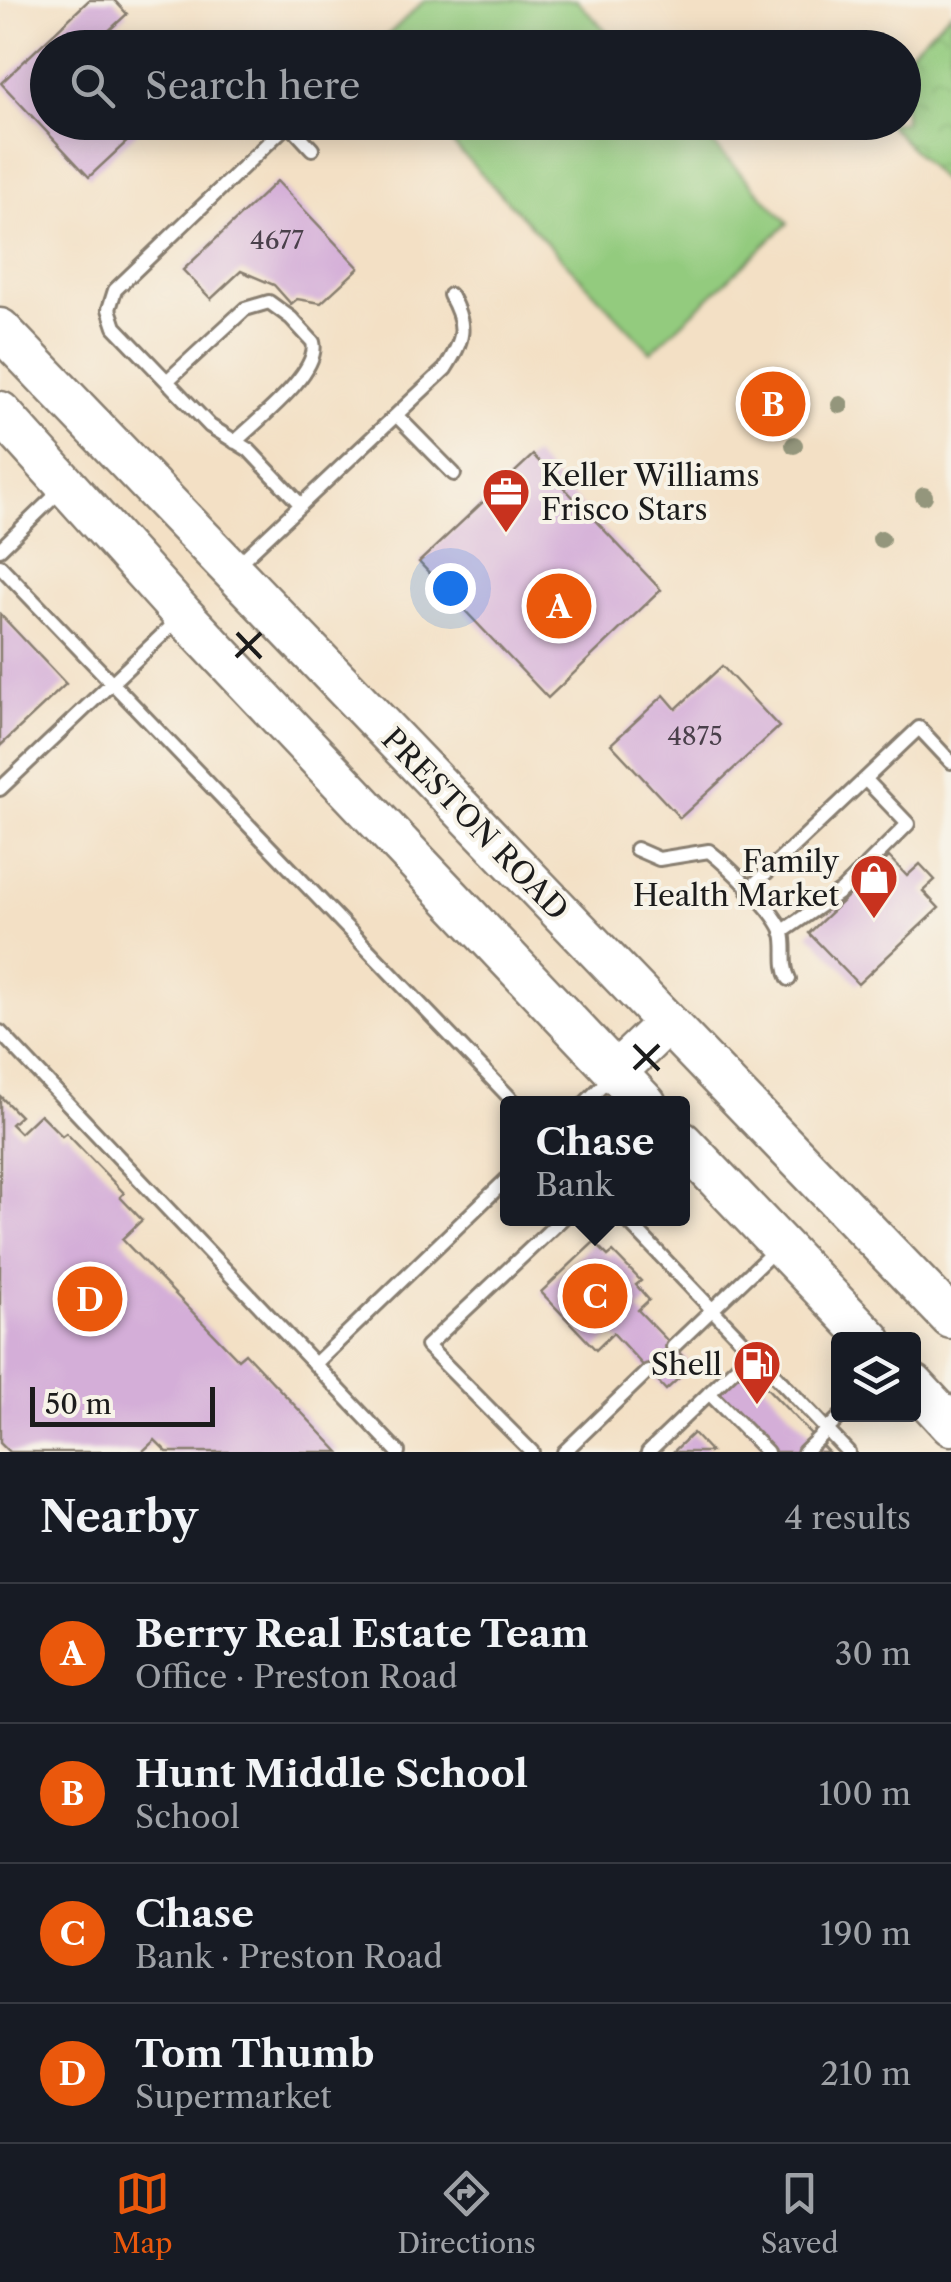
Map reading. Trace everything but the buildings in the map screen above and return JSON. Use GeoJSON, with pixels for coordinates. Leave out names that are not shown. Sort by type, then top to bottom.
{"type":"FeatureCollection","features":[{"type":"Feature","properties":{"kind":"main road","name":"PRESTON ROAD"},"geometry":{"type":"LineString","coordinates":[[0,330],[951,1318]]}},
{"type":"Feature","properties":{"kind":"main road"},"geometry":{"type":"LineString","coordinates":[[0,412],[183,615],[638,1096]]}},
{"type":"Feature","properties":{"kind":"main road"},"geometry":{"type":"LineString","coordinates":[[183,615],[231,570]]}},
{"type":"Feature","properties":{"kind":"main road"},"geometry":{"type":"LineString","coordinates":[[616,1072],[667,1023]]}},
{"type":"Feature","properties":{"kind":"main road"},"geometry":{"type":"LineString","coordinates":[[690,1150],[863,1332]]}},
{"type":"Feature","properties":{"kind":"main road"},"geometry":{"type":"LineString","coordinates":[[921,1393],[950,1425]]}},
{"type":"Feature","properties":{"kind":"lane"},"geometry":{"type":"LineString","coordinates":[[270,140],[115,290],[108,308],[115,327],[210,426],[249,450],[301,505]]}},
{"type":"Feature","properties":{"kind":"lane"},"geometry":{"type":"LineString","coordinates":[[304,140],[312,149]]}},
{"type":"Feature","properties":{"kind":"lane"},"geometry":{"type":"LineString","coordinates":[[231,570],[445,369],[460,346],[463,319],[450,295]]}},
{"type":"Feature","properties":{"kind":"lane"},"geometry":{"type":"LineString","coordinates":[[167,381],[244,309],[268,302],[292,318],[313,342],[313,359],[300,378],[235,442]]}},
{"type":"Feature","properties":{"kind":"lane"},"geometry":{"type":"LineString","coordinates":[[397,416],[454,474]]}},
{"type":"Feature","properties":{"kind":"lane"},"geometry":{"type":"LineString","coordinates":[[0,549],[66,485]]}},
{"type":"Feature","properties":{"kind":"lane"},"geometry":{"type":"LineString","coordinates":[[0,566],[508,1096]]}},
{"type":"Feature","properties":{"kind":"lane"},"geometry":{"type":"LineString","coordinates":[[0,789],[183,615]]}},
{"type":"Feature","properties":{"kind":"lane"},"geometry":{"type":"LineString","coordinates":[[748,890],[919,728],[951,762]]}},
{"type":"Feature","properties":{"kind":"lane"},"geometry":{"type":"LineString","coordinates":[[782,932],[841,891],[908,824],[865,779]]}},
{"type":"Feature","properties":{"kind":"lane"},"geometry":{"type":"LineString","coordinates":[[636,849],[659,859],[708,851],[748,890],[782,932],[783,968],[789,979]]}},
{"type":"Feature","properties":{"kind":"lane"},"geometry":{"type":"LineString","coordinates":[[0,1032],[398,1452]]}},
{"type":"Feature","properties":{"kind":"lane"},"geometry":{"type":"LineString","coordinates":[[592,1096],[616,1072]]}},
{"type":"Feature","properties":{"kind":"lane"},"geometry":{"type":"LineString","coordinates":[[315,1364],[500,1186]]}},
{"type":"Feature","properties":{"kind":"lane"},"geometry":{"type":"LineString","coordinates":[[532,1452],[428,1346],[555,1226]]}},
{"type":"Feature","properties":{"kind":"lane"},"geometry":{"type":"LineString","coordinates":[[633,1226],[848,1452]]}},
{"type":"Feature","properties":{"kind":"lane"},"geometry":{"type":"LineString","coordinates":[[673,1347],[780,1245]]}},
{"type":"Feature","properties":{"kind":"lane"},"geometry":{"type":"LineString","coordinates":[[648,1452],[752,1352]]}},
{"type":"Feature","properties":{"kind":"lane"},"geometry":{"type":"LineString","coordinates":[[564,1452],[648,1371]]}},
{"type":"Feature","properties":{"kind":"lane"},"geometry":{"type":"LineString","coordinates":[[710,1393],[766,1452]]}},
{"type":"Feature","properties":{"kind":"lane"},"geometry":{"type":"LineString","coordinates":[[804,1452],[835,1422]]}},
{"type":"Feature","properties":{"kind":"green space"},"geometry":{"type":"Polygon","coordinates":[[[425,0],[576,0],[605,30],[393,30],[425,0]]]}},
{"type":"Feature","properties":{"kind":"green space"},"geometry":{"type":"Polygon","coordinates":[[[951,12],[951,190],[903,140],[921,140],[921,41],[951,12]]]}},
{"type":"Feature","properties":{"kind":"green space"},"geometry":{"type":"Polygon","coordinates":[[[449,140],[709,140],[788,223],[651,352],[449,140]]]}},
{"type":"Feature","properties":{"kind":"place","name":"Hunt Middle School"},"geometry":{"type":"Point","coordinates":[773,404]}},
{"type":"Feature","properties":{"kind":"place","name":"Keller Williams Frisco Stars"},"geometry":{"type":"Point","coordinates":[506,534]}},
{"type":"Feature","properties":{"kind":"place","name":"Berry Real Estate Team"},"geometry":{"type":"Point","coordinates":[559,606]}},
{"type":"Feature","properties":{"kind":"place","name":"Family Health Market"},"geometry":{"type":"Point","coordinates":[874,920]}},
{"type":"Feature","properties":{"kind":"place","name":"Chase"},"geometry":{"type":"Point","coordinates":[595,1296]}},
{"type":"Feature","properties":{"kind":"place","name":"Tom Thumb"},"geometry":{"type":"Point","coordinates":[90,1299]}},
{"type":"Feature","properties":{"kind":"place","name":"Shell"},"geometry":{"type":"Point","coordinates":[757,1406]}}]}
